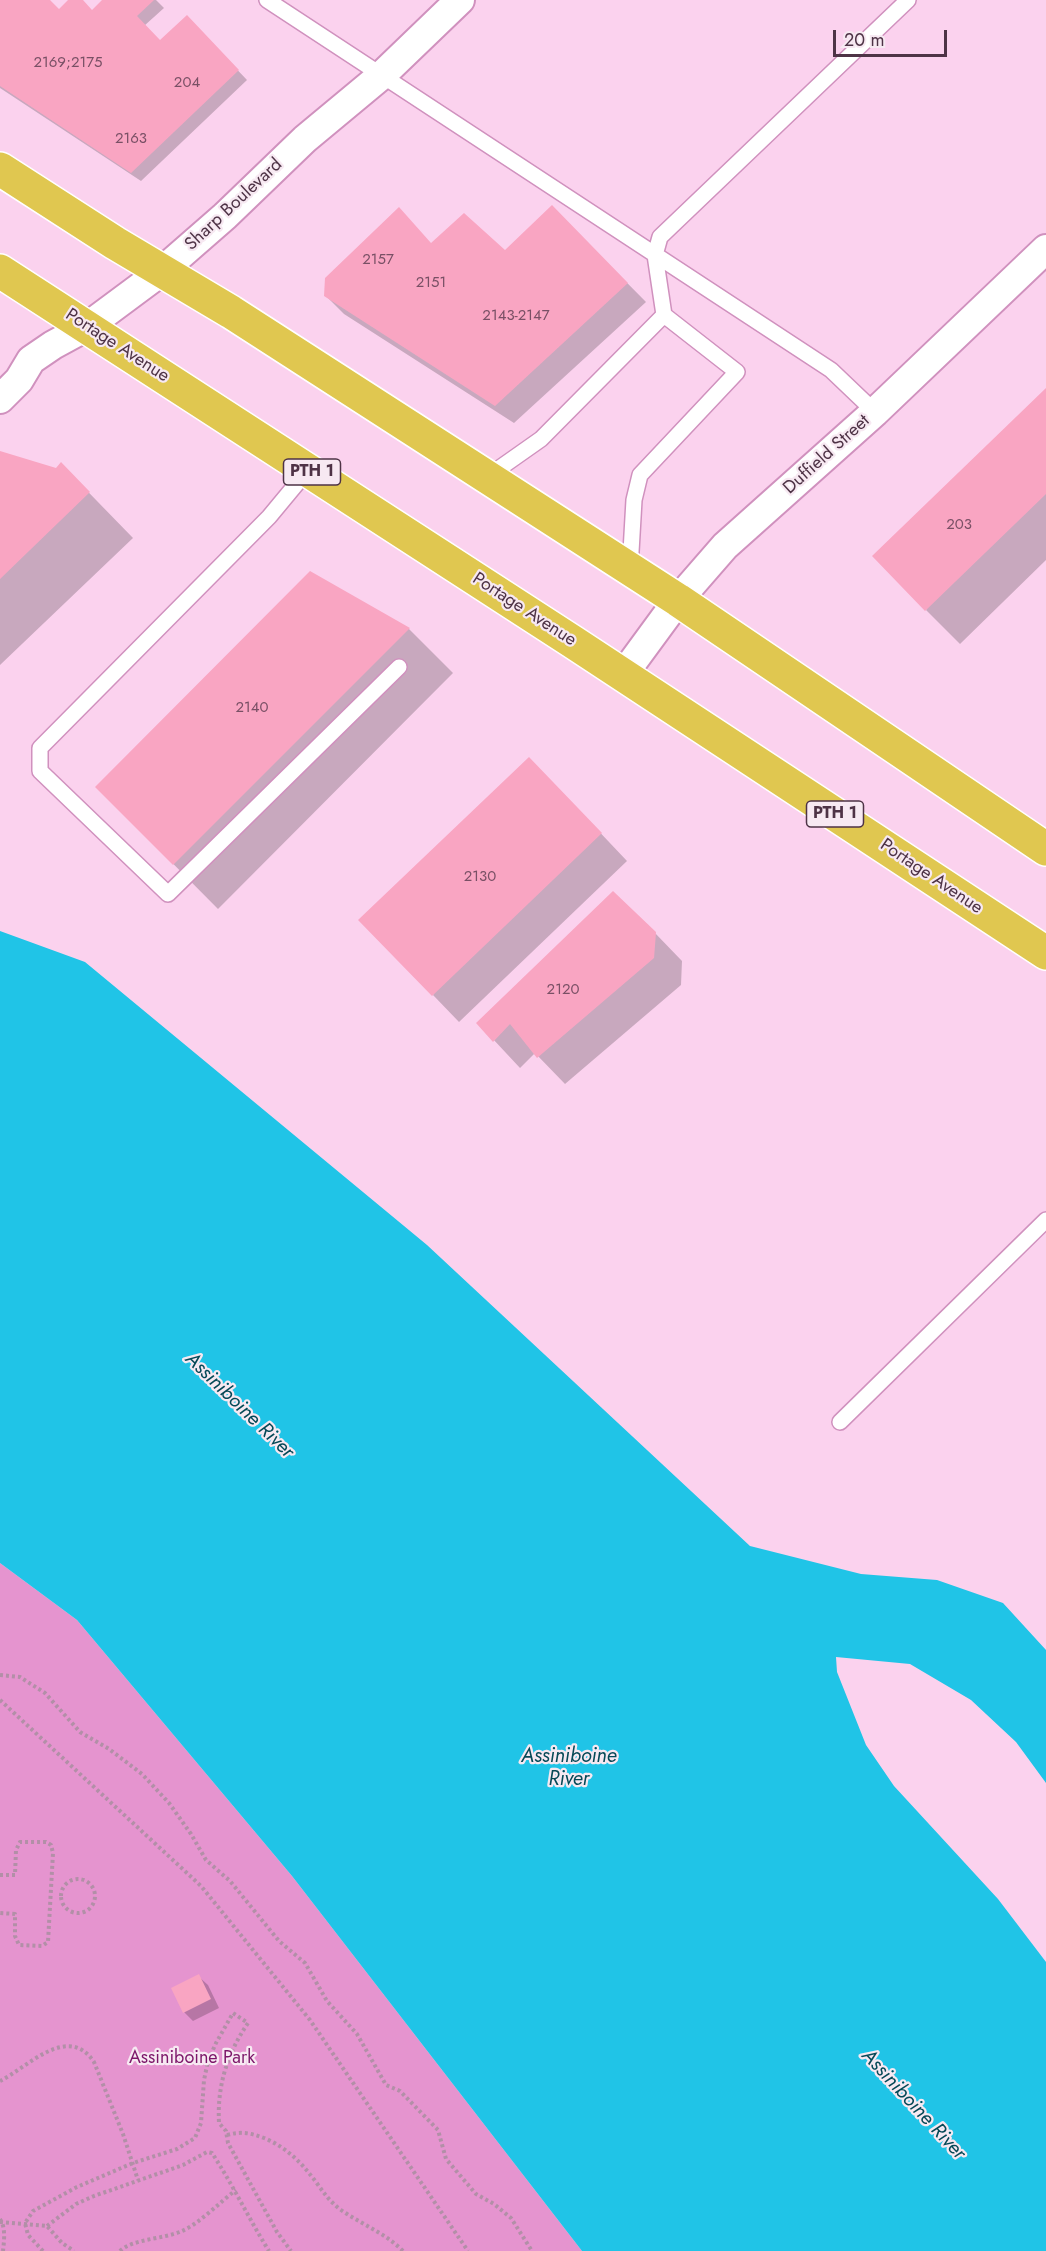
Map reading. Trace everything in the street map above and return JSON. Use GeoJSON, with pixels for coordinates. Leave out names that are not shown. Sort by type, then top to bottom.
{"type":"FeatureCollection","features":[{"type":"Feature","properties":{"kind":"highway"},"geometry":{"type":"LineString","coordinates":[[0,169],[115,243],[231,312],[678,600],[1046,849]]}},
{"type":"Feature","properties":{"kind":"highway","name":"Portage Avenue"},"geometry":{"type":"LineString","coordinates":[[0,271],[88,326],[1046,953]]}},
{"type":"Feature","properties":{"kind":"street","name":"Sharp Boulevard"},"geometry":{"type":"LineString","coordinates":[[0,399],[19,380],[31,360],[88,326],[162,271],[225,216],[305,139],[382,75],[460,0]]}},
{"type":"Feature","properties":{"kind":"street","name":"Duffield Street"},"geometry":{"type":"LineString","coordinates":[[623,675],[678,600],[725,546],[875,412],[1046,249]]}},
{"type":"Feature","properties":{"kind":"lane"},"geometry":{"type":"LineString","coordinates":[[267,0],[831,370],[875,412]]}},
{"type":"Feature","properties":{"kind":"lane"},"geometry":{"type":"LineString","coordinates":[[630,569],[634,500],[640,475],[737,372],[664,315],[655,255],[660,237],[908,0]]}},
{"type":"Feature","properties":{"kind":"lane"},"geometry":{"type":"LineString","coordinates":[[487,477],[541,439],[664,315]]}},
{"type":"Feature","properties":{"kind":"lane"},"geometry":{"type":"LineString","coordinates":[[308,470],[269,517],[40,748],[40,771],[168,894],[399,667]]}},
{"type":"Feature","properties":{"kind":"lane"},"geometry":{"type":"LineString","coordinates":[[840,1422],[1046,1220]]}},
{"type":"Feature","properties":{"kind":"path"},"geometry":{"type":"LineString","coordinates":[[0,1675],[20,1677],[45,1693],[80,1732],[110,1749],[142,1774],[169,1803],[206,1860],[230,1881],[279,1941],[305,1963],[327,2001],[357,2034],[386,2085],[400,2091],[438,2130],[446,2159],[476,2194],[494,2204],[511,2218],[532,2251]]}},
{"type":"Feature","properties":{"kind":"path"},"geometry":{"type":"LineString","coordinates":[[0,1700],[201,1886],[310,2020],[468,2251]]}},
{"type":"Feature","properties":{"kind":"path"},"geometry":{"type":"LineString","coordinates":[[0,1875],[15,1875],[16,1850],[20,1842],[46,1842],[52,1848],[50,1940],[46,1945],[19,1945],[15,1936],[15,1914],[0,1913]]}},
{"type":"Feature","properties":{"kind":"path"},"geometry":{"type":"LineString","coordinates":[[79,1879],[88,1882],[94,1888],[96,1897],[93,1905],[86,1912],[77,1914],[69,1911],[63,1905],[61,1896],[64,1887],[70,1881],[79,1879]]}},
{"type":"Feature","properties":{"kind":"path"},"geometry":{"type":"LineString","coordinates":[[52,1895],[61,1896]]}},
{"type":"Feature","properties":{"kind":"path"},"geometry":{"type":"LineString","coordinates":[[43,2251],[28,2235],[25,2223],[33,2211],[133,2163],[177,2149],[195,2138],[201,2123],[204,2080],[208,2061],[233,2013],[248,2023],[234,2046],[222,2076],[218,2110],[219,2123],[228,2135],[228,2143],[287,2250]]}},
{"type":"Feature","properties":{"kind":"path"},"geometry":{"type":"LineString","coordinates":[[0,2081],[42,2054],[59,2047],[71,2045],[88,2052],[94,2061],[138,2180]]}},
{"type":"Feature","properties":{"kind":"path"},"geometry":{"type":"LineString","coordinates":[[228,2135],[245,2132],[264,2138],[285,2149],[302,2164],[327,2198],[340,2209],[391,2240],[403,2251]]}},
{"type":"Feature","properties":{"kind":"path"},"geometry":{"type":"LineString","coordinates":[[47,2226],[76,2204],[183,2165],[207,2152],[212,2153],[236,2190],[269,2251]]}},
{"type":"Feature","properties":{"kind":"path"},"geometry":{"type":"LineString","coordinates":[[120,2251],[129,2244],[154,2240],[185,2230],[236,2190]]}},
{"type":"Feature","properties":{"kind":"path"},"geometry":{"type":"LineString","coordinates":[[3,2251],[5,2238],[1,2221],[47,2226],[62,2243],[74,2251]]}},
{"type":"Feature","properties":{"kind":"green space","name":"Assiniboine Park"},"geometry":{"type":"Polygon","coordinates":[[[0,1563],[77,1620],[292,1876],[582,2251],[0,2251],[0,1563]]]}},
{"type":"Feature","properties":{"kind":"water","name":"Assiniboine River"},"geometry":{"type":"Polygon","coordinates":[[[0,931],[85,962],[427,1245],[750,1546],[861,1574],[937,1580],[1003,1603],[1046,1650],[1046,1783],[1016,1742],[971,1700],[910,1664],[836,1657],[837,1672],[866,1745],[894,1786],[998,1899],[1046,1962],[1046,2251],[582,2251],[292,1876],[77,1620],[0,1563],[0,931]]]}},
{"type":"Feature","properties":{"kind":"building"},"geometry":{"type":"Polygon","coordinates":[[[0,0],[50,0],[59,9],[68,0],[83,0],[92,10],[102,0],[154,0],[137,16],[160,40],[187,15],[239,70],[131,173],[0,86],[0,0]]]}},
{"type":"Feature","properties":{"kind":"building"},"geometry":{"type":"Polygon","coordinates":[[[552,205],[628,283],[495,406],[324,296],[325,278],[399,207],[431,243],[464,213],[505,250],[552,205]]]}},
{"type":"Feature","properties":{"kind":"building"},"geometry":{"type":"Polygon","coordinates":[[[1046,388],[1046,494],[925,611],[872,556],[1046,388]]]}},
{"type":"Feature","properties":{"kind":"building"},"geometry":{"type":"Polygon","coordinates":[[[0,451],[56,468],[61,462],[90,492],[0,579],[0,451]]]}},
{"type":"Feature","properties":{"kind":"building"},"geometry":{"type":"Polygon","coordinates":[[[310,571],[410,628],[173,865],[95,787],[310,571]]]}},
{"type":"Feature","properties":{"kind":"building"},"geometry":{"type":"Polygon","coordinates":[[[529,757],[602,833],[432,996],[358,920],[529,757]]]}},
{"type":"Feature","properties":{"kind":"building"},"geometry":{"type":"Polygon","coordinates":[[[613,891],[656,932],[654,958],[537,1058],[510,1024],[493,1042],[476,1023],[613,891]]]}},
{"type":"Feature","properties":{"kind":"building"},"geometry":{"type":"Polygon","coordinates":[[[199,1974],[211,1999],[183,2013],[171,1988],[199,1974]]]}}]}
